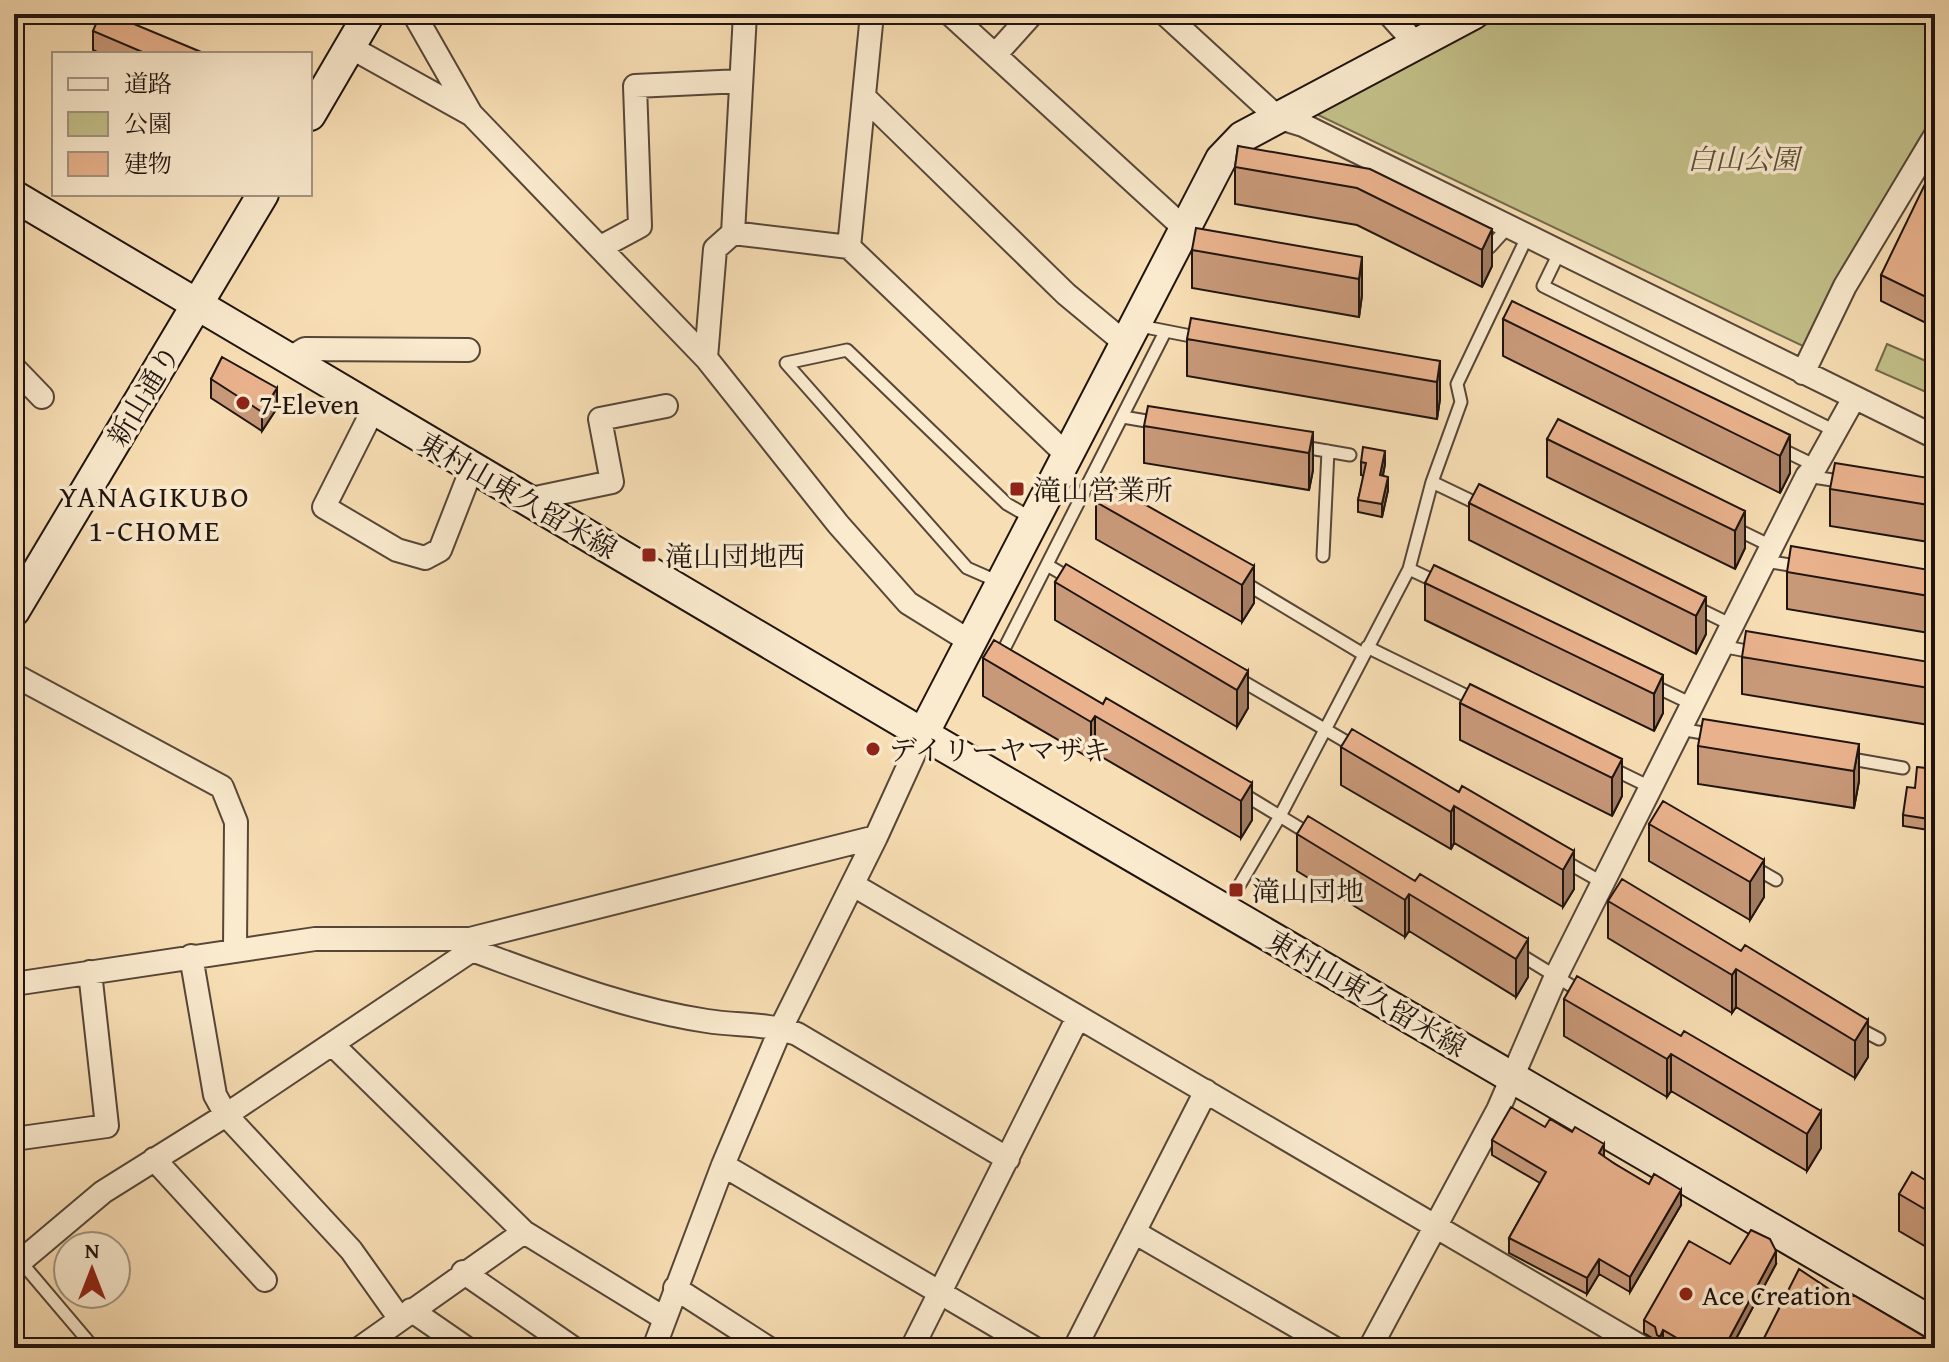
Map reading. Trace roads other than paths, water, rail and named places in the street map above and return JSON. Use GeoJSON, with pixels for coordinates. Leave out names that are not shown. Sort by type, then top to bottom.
{"type":"FeatureCollection","features":[{"type":"Feature","properties":{"kind":"main road"},"geometry":{"type":"LineString","coordinates":[[312,112],[369,14]]}},
{"type":"Feature","properties":{"kind":"main road"},"geometry":{"type":"LineString","coordinates":[[923,734],[984,645],[1003,584],[1035,520],[1130,334],[1242,137],[1473,14]]}},
{"type":"Feature","properties":{"kind":"main road","name":"東村山東久留米線"},"geometry":{"type":"LineString","coordinates":[[14,196],[923,734],[1935,1324]]}},
{"type":"Feature","properties":{"kind":"main road","name":"新山通り"},"geometry":{"type":"LineString","coordinates":[[14,611],[262,196]]}},
{"type":"Feature","properties":{"kind":"street"},"geometry":{"type":"LineString","coordinates":[[414,14],[472,115],[706,358],[838,524],[908,603],[984,645]]}},
{"type":"Feature","properties":{"kind":"street"},"geometry":{"type":"LineString","coordinates":[[706,358],[715,249],[733,233],[745,14]]}},
{"type":"Feature","properties":{"kind":"street"},"geometry":{"type":"LineString","coordinates":[[849,247],[872,14]]}},
{"type":"Feature","properties":{"kind":"street"},"geometry":{"type":"LineString","coordinates":[[950,14],[1183,240]]}},
{"type":"Feature","properties":{"kind":"street"},"geometry":{"type":"LineString","coordinates":[[995,55],[1032,14]]}},
{"type":"Feature","properties":{"kind":"street"},"geometry":{"type":"LineString","coordinates":[[1165,14],[1277,117],[1303,125],[1935,437]]}},
{"type":"Feature","properties":{"kind":"street"},"geometry":{"type":"LineString","coordinates":[[1389,14],[1416,44]]}},
{"type":"Feature","properties":{"kind":"street"},"geometry":{"type":"LineString","coordinates":[[350,47],[472,115]]}},
{"type":"Feature","properties":{"kind":"street"},"geometry":{"type":"LineString","coordinates":[[601,247],[640,226],[635,86],[741,81]]}},
{"type":"Feature","properties":{"kind":"street"},"geometry":{"type":"LineString","coordinates":[[864,97],[1066,294],[1130,334]]}},
{"type":"Feature","properties":{"kind":"street"},"geometry":{"type":"LineString","coordinates":[[1803,373],[1845,286],[1935,136]]}},
{"type":"Feature","properties":{"kind":"street"},"geometry":{"type":"LineString","coordinates":[[733,233],[849,247],[1068,456]]}},
{"type":"Feature","properties":{"kind":"street"},"geometry":{"type":"LineString","coordinates":[[290,358],[305,349],[468,350]]}},
{"type":"Feature","properties":{"kind":"street"},"geometry":{"type":"LineString","coordinates":[[14,368],[42,397]]}},
{"type":"Feature","properties":{"kind":"street"},"geometry":{"type":"LineString","coordinates":[[1370,1348],[1513,1078],[1556,976],[1609,886],[1721,646],[1812,471],[1854,398]]}},
{"type":"Feature","properties":{"kind":"street"},"geometry":{"type":"LineString","coordinates":[[526,500],[612,482],[600,419],[666,406]]}},
{"type":"Feature","properties":{"kind":"street"},"geometry":{"type":"LineString","coordinates":[[373,410],[324,507],[397,550],[425,558],[440,550],[472,468]]}},
{"type":"Feature","properties":{"kind":"street"},"geometry":{"type":"LineString","coordinates":[[14,675],[222,787],[236,822],[235,948]]}},
{"type":"Feature","properties":{"kind":"street"},"geometry":{"type":"LineString","coordinates":[[654,1348],[723,1165],[781,1028],[855,886],[923,734]]}},
{"type":"Feature","properties":{"kind":"street"},"geometry":{"type":"LineString","coordinates":[[14,984],[235,948],[315,939],[471,944],[876,837]]}},
{"type":"Feature","properties":{"kind":"street"},"geometry":{"type":"LineString","coordinates":[[855,886],[1643,1348]]}},
{"type":"Feature","properties":{"kind":"street"},"geometry":{"type":"LineString","coordinates":[[471,944],[604,998],[706,1021],[781,1028],[797,1034],[1008,1159]]}},
{"type":"Feature","properties":{"kind":"street"},"geometry":{"type":"LineString","coordinates":[[17,1264],[103,1192],[332,1044],[471,944]]}},
{"type":"Feature","properties":{"kind":"street"},"geometry":{"type":"LineString","coordinates":[[191,956],[215,1095],[226,1115],[406,1314],[466,1348]]}},
{"type":"Feature","properties":{"kind":"street"},"geometry":{"type":"LineString","coordinates":[[14,1139],[107,1126],[90,972]]}},
{"type":"Feature","properties":{"kind":"street"},"geometry":{"type":"LineString","coordinates":[[912,1348],[1078,1017]]}},
{"type":"Feature","properties":{"kind":"street"},"geometry":{"type":"LineString","coordinates":[[332,1044],[524,1232],[664,1318]]}},
{"type":"Feature","properties":{"kind":"street"},"geometry":{"type":"LineString","coordinates":[[1075,1348],[1206,1091]]}},
{"type":"Feature","properties":{"kind":"street"},"geometry":{"type":"LineString","coordinates":[[154,1159],[265,1280]]}},
{"type":"Feature","properties":{"kind":"street"},"geometry":{"type":"LineString","coordinates":[[723,1165],[1034,1348]]}},
{"type":"Feature","properties":{"kind":"street"},"geometry":{"type":"LineString","coordinates":[[361,1348],[463,1272],[524,1232]]}},
{"type":"Feature","properties":{"kind":"street"},"geometry":{"type":"LineString","coordinates":[[1134,1232],[1334,1348]]}},
{"type":"Feature","properties":{"kind":"street"},"geometry":{"type":"LineString","coordinates":[[463,1272],[573,1348]]}},
{"type":"Feature","properties":{"kind":"street"},"geometry":{"type":"LineString","coordinates":[[675,1288],[768,1348]]}},
{"type":"Feature","properties":{"kind":"lane"},"geometry":{"type":"LineString","coordinates":[[1464,234],[1490,247],[1518,230]]}},
{"type":"Feature","properties":{"kind":"lane"},"geometry":{"type":"LineString","coordinates":[[1225,910],[1280,816],[1409,569],[1432,482],[1461,402],[1457,384],[1493,311],[1518,230]]}},
{"type":"Feature","properties":{"kind":"lane"},"geometry":{"type":"LineString","coordinates":[[1560,251],[1543,286],[1837,432]]}},
{"type":"Feature","properties":{"kind":"lane"},"geometry":{"type":"LineString","coordinates":[[1493,311],[1507,317]]}},
{"type":"Feature","properties":{"kind":"lane"},"geometry":{"type":"LineString","coordinates":[[1130,334],[1165,332],[1211,340]]}},
{"type":"Feature","properties":{"kind":"lane"},"geometry":{"type":"LineString","coordinates":[[1014,663],[984,645],[1047,565],[1165,332]]}},
{"type":"Feature","properties":{"kind":"lane"},"geometry":{"type":"LineString","coordinates":[[1003,584],[967,568],[786,363],[847,350],[1007,504],[1035,520]]}},
{"type":"Feature","properties":{"kind":"lane"},"geometry":{"type":"LineString","coordinates":[[1441,382],[1457,384]]}},
{"type":"Feature","properties":{"kind":"lane"},"geometry":{"type":"LineString","coordinates":[[1123,417],[1171,425]]}},
{"type":"Feature","properties":{"kind":"lane"},"geometry":{"type":"LineString","coordinates":[[1760,439],[1812,471],[1864,485]]}},
{"type":"Feature","properties":{"kind":"lane"},"geometry":{"type":"LineString","coordinates":[[1281,443],[1350,455]]}},
{"type":"Feature","properties":{"kind":"lane"},"geometry":{"type":"LineString","coordinates":[[1323,556],[1328,451]]}},
{"type":"Feature","properties":{"kind":"lane"},"geometry":{"type":"LineString","coordinates":[[1432,482],[1489,509]]}},
{"type":"Feature","properties":{"kind":"lane"},"geometry":{"type":"LineString","coordinates":[[1087,487],[1100,495]]}},
{"type":"Feature","properties":{"kind":"lane"},"geometry":{"type":"LineString","coordinates":[[1716,519],[1768,554],[1810,569]]}},
{"type":"Feature","properties":{"kind":"lane"},"geometry":{"type":"LineString","coordinates":[[1047,565],[1086,588]]}},
{"type":"Feature","properties":{"kind":"lane"},"geometry":{"type":"LineString","coordinates":[[1409,569],[1452,589]]}},
{"type":"Feature","properties":{"kind":"lane"},"geometry":{"type":"LineString","coordinates":[[1232,574],[1365,650],[1494,710]]}},
{"type":"Feature","properties":{"kind":"lane"},"geometry":{"type":"LineString","coordinates":[[1675,597],[1732,625]]}},
{"type":"Feature","properties":{"kind":"lane"},"geometry":{"type":"LineString","coordinates":[[1721,646],[1767,654]]}},
{"type":"Feature","properties":{"kind":"lane"},"geometry":{"type":"LineString","coordinates":[[1231,674],[1364,753]]}},
{"type":"Feature","properties":{"kind":"lane"},"geometry":{"type":"LineString","coordinates":[[1635,677],[1692,704]]}},
{"type":"Feature","properties":{"kind":"lane"},"geometry":{"type":"LineString","coordinates":[[1680,729],[1725,737]]}},
{"type":"Feature","properties":{"kind":"lane"},"geometry":{"type":"LineString","coordinates":[[1832,756],[1903,768]]}},
{"type":"Feature","properties":{"kind":"lane"},"geometry":{"type":"LineString","coordinates":[[1594,759],[1649,801]]}},
{"type":"Feature","properties":{"kind":"lane"},"geometry":{"type":"LineString","coordinates":[[1226,783],[1324,843]]}},
{"type":"Feature","properties":{"kind":"lane"},"geometry":{"type":"LineString","coordinates":[[1551,853],[1609,886]]}},
{"type":"Feature","properties":{"kind":"lane"},"geometry":{"type":"LineString","coordinates":[[1736,857],[1776,880]]}},
{"type":"Feature","properties":{"kind":"lane"},"geometry":{"type":"LineString","coordinates":[[1503,944],[1596,1000]]}},
{"type":"Feature","properties":{"kind":"lane"},"geometry":{"type":"LineString","coordinates":[[1853,1024],[1879,1039]]}},
{"type":"Feature","properties":{"kind":"lane"},"geometry":{"type":"LineString","coordinates":[[17,1264],[94,1348]]}},
{"type":"Feature","properties":{"kind":"place","name":"7-Eleven"},"geometry":{"type":"Point","coordinates":[243,403]}},
{"type":"Feature","properties":{"kind":"place","name":"滝山営業所"},"geometry":{"type":"Point","coordinates":[1017,489]}},
{"type":"Feature","properties":{"kind":"place","name":"滝山団地西"},"geometry":{"type":"Point","coordinates":[649,555]}},
{"type":"Feature","properties":{"kind":"place","name":"デイリーヤマザキ"},"geometry":{"type":"Point","coordinates":[873,749]}},
{"type":"Feature","properties":{"kind":"place","name":"滝山団地"},"geometry":{"type":"Point","coordinates":[1236,890]}},
{"type":"Feature","properties":{"kind":"place","name":"Ace Creation"},"geometry":{"type":"Point","coordinates":[1686,1294]}},
{"type":"Feature","properties":{"kind":"district","name":"YANAGIKUBO 1-CHOME"},"geometry":{"type":"Point","coordinates":[155,513]}},
{"type":"Feature","properties":{"kind":"park label","name":"白山公園"},"geometry":{"type":"Point","coordinates":[1743,158]}}]}
